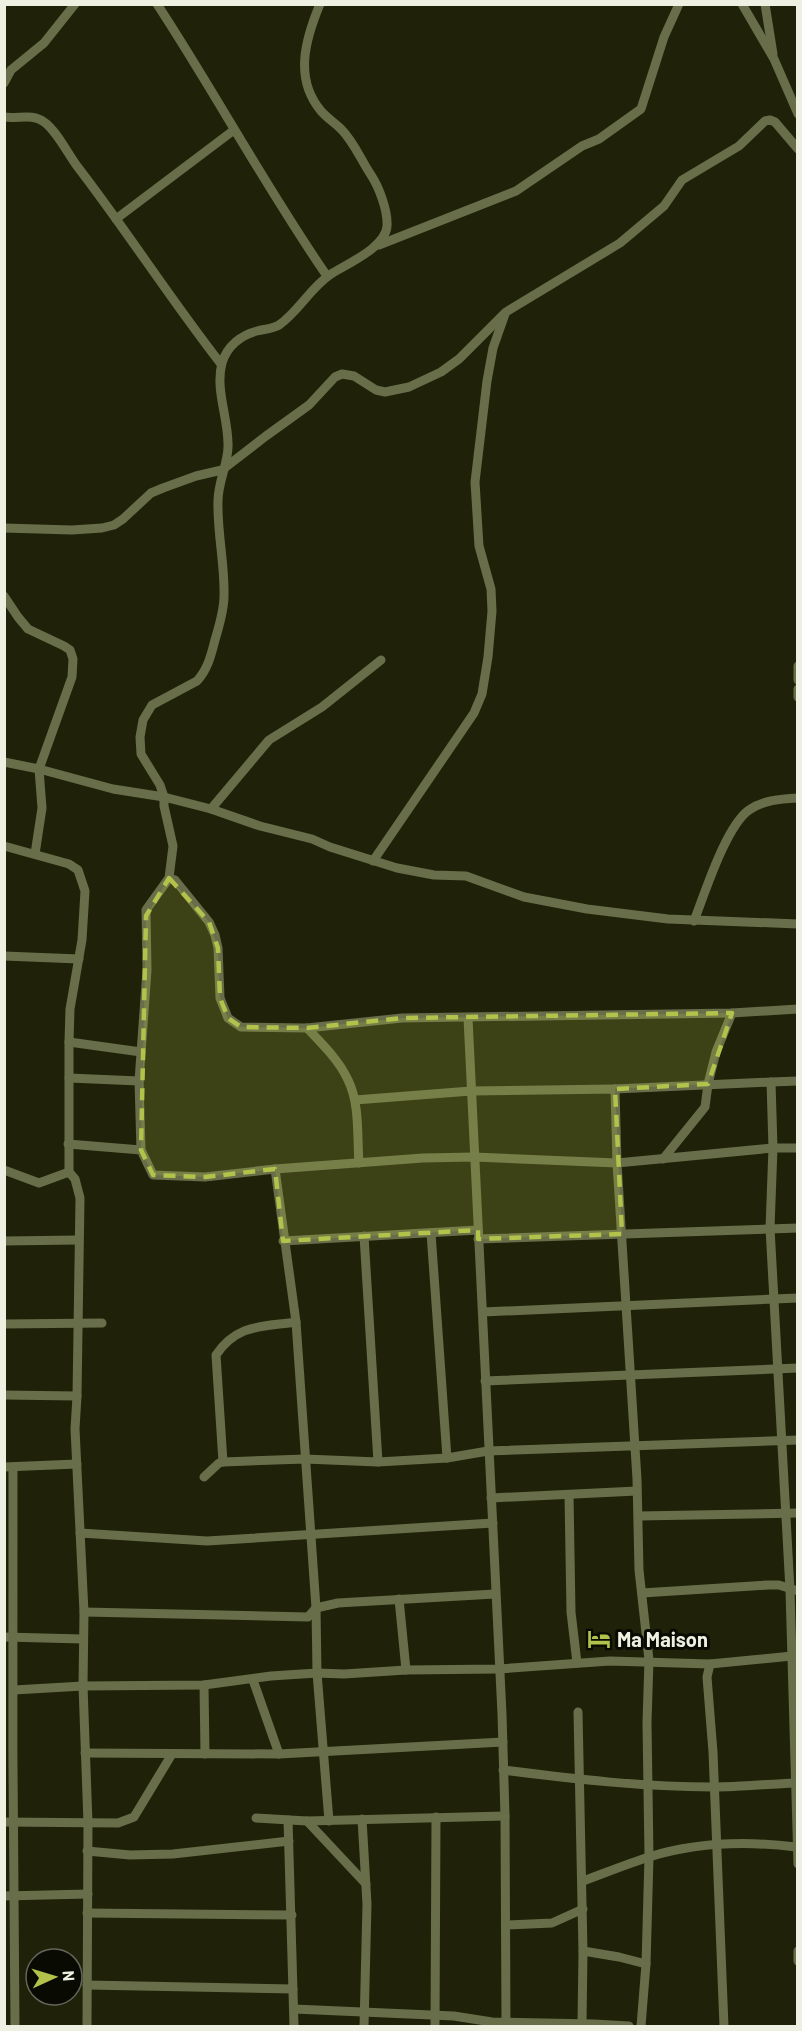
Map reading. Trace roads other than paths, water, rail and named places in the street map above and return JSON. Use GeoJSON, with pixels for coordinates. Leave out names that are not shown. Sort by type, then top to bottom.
{"type":"FeatureCollection","features":[{"type":"Feature","properties":{"kind":"street"},"geometry":{"type":"LineString","coordinates":[[4,83],[11,70],[44,43],[75,4]]}},
{"type":"Feature","properties":{"kind":"street"},"geometry":{"type":"LineString","coordinates":[[157,4],[284,213],[327,276]]}},
{"type":"Feature","properties":{"kind":"street"},"geometry":{"type":"LineString","coordinates":[[320,4],[306,48],[305,81],[309,93],[322,112],[350,140],[376,183],[383,201],[387,226],[382,240],[373,248]]}},
{"type":"Feature","properties":{"kind":"street"},"geometry":{"type":"LineString","coordinates":[[679,4],[664,37],[641,110],[599,139],[582,146],[516,191],[373,248],[327,276],[282,323],[274,328],[238,339],[225,355],[222,364],[222,391],[228,442],[227,457],[222,470],[218,513],[225,596],[221,622],[210,661],[197,681],[152,705],[143,720],[140,737],[141,754],[160,785],[164,797],[173,846],[169,878],[146,910],[147,970],[139,1081],[141,1150],[153,1175],[205,1177],[359,1163],[474,1157],[617,1162],[773,1148],[798,1148]]}},
{"type":"Feature","properties":{"kind":"street"},"geometry":{"type":"LineString","coordinates":[[742,4],[774,59],[798,114]]}},
{"type":"Feature","properties":{"kind":"street"},"geometry":{"type":"LineString","coordinates":[[765,4],[774,59]]}},
{"type":"Feature","properties":{"kind":"street"},"geometry":{"type":"LineString","coordinates":[[4,117],[33,116],[46,123],[182,314],[222,364]]}},
{"type":"Feature","properties":{"kind":"street"},"geometry":{"type":"LineString","coordinates":[[4,528],[72,530],[114,525],[146,498],[163,488],[196,476],[222,470],[309,405],[335,377],[342,374],[354,376],[376,390],[385,392],[409,387],[441,372],[459,359],[506,312],[620,243],[664,206],[682,180],[739,146],[765,121],[775,122],[798,149]]}},
{"type":"Feature","properties":{"kind":"street"},"geometry":{"type":"LineString","coordinates":[[116,219],[234,130]]}},
{"type":"Feature","properties":{"kind":"street"},"geometry":{"type":"LineString","coordinates":[[373,861],[474,713],[482,694],[488,657],[491,589],[479,546],[476,482],[487,381],[493,348],[506,312]]}},
{"type":"Feature","properties":{"kind":"street"},"geometry":{"type":"LineString","coordinates":[[4,596],[28,629],[64,646],[70,650],[73,659],[72,677],[39,769],[42,808],[35,854]]}},
{"type":"Feature","properties":{"kind":"street"},"geometry":{"type":"LineString","coordinates":[[212,809],[268,740],[322,707],[381,660]]}},
{"type":"Feature","properties":{"kind":"street"},"geometry":{"type":"LineString","coordinates":[[798,666],[798,680]]}},
{"type":"Feature","properties":{"kind":"street"},"geometry":{"type":"LineString","coordinates":[[798,689],[798,697]]}},
{"type":"Feature","properties":{"kind":"street"},"geometry":{"type":"LineString","coordinates":[[4,762],[113,789],[164,797],[212,809],[260,826],[312,839],[373,861],[434,875],[466,876],[524,897],[587,909],[668,920],[798,924]]}},
{"type":"Feature","properties":{"kind":"street"},"geometry":{"type":"LineString","coordinates":[[693,921],[730,832],[748,811],[772,799],[798,798]]}},
{"type":"Feature","properties":{"kind":"street"},"geometry":{"type":"LineString","coordinates":[[4,846],[69,864],[78,870],[85,891],[79,959],[70,1009],[68,1144],[69,1172],[75,1179],[80,1198],[75,1429],[84,1612],[83,1686],[88,1823],[87,2026]]}},
{"type":"Feature","properties":{"kind":"street"},"geometry":{"type":"LineString","coordinates":[[169,878],[175,880],[209,922],[218,948],[220,998],[228,1018],[241,1027],[308,1028],[402,1018],[732,1013],[798,1009]]}},
{"type":"Feature","properties":{"kind":"street"},"geometry":{"type":"LineString","coordinates":[[4,956],[79,959]]}},
{"type":"Feature","properties":{"kind":"street"},"geometry":{"type":"LineString","coordinates":[[663,1159],[705,1107],[716,1052],[732,1013]]}},
{"type":"Feature","properties":{"kind":"street"},"geometry":{"type":"LineString","coordinates":[[468,1018],[503,1742],[506,2024]]}},
{"type":"Feature","properties":{"kind":"street"},"geometry":{"type":"LineString","coordinates":[[308,1028],[340,1065],[349,1081],[355,1101],[359,1163]]}},
{"type":"Feature","properties":{"kind":"street"},"geometry":{"type":"LineString","coordinates":[[69,1042],[141,1052]]}},
{"type":"Feature","properties":{"kind":"street"},"geometry":{"type":"LineString","coordinates":[[69,1078],[139,1081]]}},
{"type":"Feature","properties":{"kind":"street"},"geometry":{"type":"LineString","coordinates":[[355,1101],[471,1091],[615,1089],[798,1081]]}},
{"type":"Feature","properties":{"kind":"street"},"geometry":{"type":"LineString","coordinates":[[771,1082],[773,1148],[770,1228],[785,1513],[794,1591],[792,1656],[795,1674],[798,1864]]}},
{"type":"Feature","properties":{"kind":"street"},"geometry":{"type":"LineString","coordinates":[[615,1089],[617,1162],[642,1593],[649,1660],[649,1857],[646,1964],[641,2026]]}},
{"type":"Feature","properties":{"kind":"street"},"geometry":{"type":"LineString","coordinates":[[68,1144],[141,1150]]}},
{"type":"Feature","properties":{"kind":"street"},"geometry":{"type":"LineString","coordinates":[[4,1170],[39,1183],[69,1172]]}},
{"type":"Feature","properties":{"kind":"street"},"geometry":{"type":"LineString","coordinates":[[275,1170],[296,1322],[316,1608],[317,1673],[329,1821]]}},
{"type":"Feature","properties":{"kind":"street"},"geometry":{"type":"LineString","coordinates":[[283,1241],[431,1233],[622,1234],[798,1228]]}},
{"type":"Feature","properties":{"kind":"street"},"geometry":{"type":"LineString","coordinates":[[431,1233],[447,1458]]}},
{"type":"Feature","properties":{"kind":"street"},"geometry":{"type":"LineString","coordinates":[[364,1236],[378,1462]]}},
{"type":"Feature","properties":{"kind":"street"},"geometry":{"type":"LineString","coordinates":[[4,1241],[78,1239]]}},
{"type":"Feature","properties":{"kind":"street"},"geometry":{"type":"LineString","coordinates":[[483,1312],[798,1298]]}},
{"type":"Feature","properties":{"kind":"street"},"geometry":{"type":"LineString","coordinates":[[224,1462],[216,1355],[225,1342],[243,1330],[296,1322]]}},
{"type":"Feature","properties":{"kind":"street"},"geometry":{"type":"LineString","coordinates":[[4,1324],[102,1323]]}},
{"type":"Feature","properties":{"kind":"street"},"geometry":{"type":"LineString","coordinates":[[485,1381],[798,1368]]}},
{"type":"Feature","properties":{"kind":"street"},"geometry":{"type":"LineString","coordinates":[[4,1395],[77,1396]]}},
{"type":"Feature","properties":{"kind":"street"},"geometry":{"type":"LineString","coordinates":[[204,1477],[219,1463],[224,1462],[305,1459],[378,1462],[447,1458],[488,1451],[635,1448],[798,1440]]}},
{"type":"Feature","properties":{"kind":"street"},"geometry":{"type":"LineString","coordinates":[[15,2026],[15,1895],[9,1822],[14,1690],[8,1637],[9,1467],[77,1464]]}},
{"type":"Feature","properties":{"kind":"street"},"geometry":{"type":"LineString","coordinates":[[491,1498],[637,1491]]}},
{"type":"Feature","properties":{"kind":"street"},"geometry":{"type":"LineString","coordinates":[[569,1494],[571,1612],[577,1664]]}},
{"type":"Feature","properties":{"kind":"street"},"geometry":{"type":"LineString","coordinates":[[639,1516],[798,1512]]}},
{"type":"Feature","properties":{"kind":"street"},"geometry":{"type":"LineString","coordinates":[[80,1533],[207,1541],[493,1523]]}},
{"type":"Feature","properties":{"kind":"street"},"geometry":{"type":"LineString","coordinates":[[642,1593],[768,1584],[779,1585],[794,1591]]}},
{"type":"Feature","properties":{"kind":"street"},"geometry":{"type":"LineString","coordinates":[[84,1612],[308,1617],[316,1608],[338,1604],[495,1594]]}},
{"type":"Feature","properties":{"kind":"street"},"geometry":{"type":"LineString","coordinates":[[399,1599],[406,1670]]}},
{"type":"Feature","properties":{"kind":"street"},"geometry":{"type":"LineString","coordinates":[[8,1637],[83,1639]]}},
{"type":"Feature","properties":{"kind":"street"},"geometry":{"type":"LineString","coordinates":[[14,1690],[83,1686],[204,1685],[271,1676],[317,1673],[499,1669],[649,1660],[710,1664],[792,1656]]}},
{"type":"Feature","properties":{"kind":"street"},"geometry":{"type":"LineString","coordinates":[[710,1664],[707,1677],[717,1844],[724,2026]]}},
{"type":"Feature","properties":{"kind":"street"},"geometry":{"type":"LineString","coordinates":[[253,1680],[279,1754]]}},
{"type":"Feature","properties":{"kind":"street"},"geometry":{"type":"LineString","coordinates":[[204,1685],[205,1754]]}},
{"type":"Feature","properties":{"kind":"street"},"geometry":{"type":"LineString","coordinates":[[578,1712],[583,1881],[582,2024]]}},
{"type":"Feature","properties":{"kind":"street"},"geometry":{"type":"LineString","coordinates":[[85,1753],[279,1754],[503,1742]]}},
{"type":"Feature","properties":{"kind":"street"},"geometry":{"type":"LineString","coordinates":[[9,1822],[118,1823],[134,1817],[172,1754]]}},
{"type":"Feature","properties":{"kind":"street"},"geometry":{"type":"LineString","coordinates":[[503,1770],[580,1780],[648,1785],[714,1787],[795,1783]]}},
{"type":"Feature","properties":{"kind":"street"},"geometry":{"type":"LineString","coordinates":[[256,1818],[329,1821],[505,1816]]}},
{"type":"Feature","properties":{"kind":"street"},"geometry":{"type":"LineString","coordinates":[[435,2026],[436,1817]]}},
{"type":"Feature","properties":{"kind":"street"},"geometry":{"type":"LineString","coordinates":[[288,1820],[294,2026]]}},
{"type":"Feature","properties":{"kind":"street"},"geometry":{"type":"LineString","coordinates":[[362,1820],[366,1884],[364,2026]]}},
{"type":"Feature","properties":{"kind":"street"},"geometry":{"type":"LineString","coordinates":[[307,1821],[366,1884]]}},
{"type":"Feature","properties":{"kind":"street"},"geometry":{"type":"LineString","coordinates":[[87,1851],[130,1855],[173,1854],[289,1841]]}},
{"type":"Feature","properties":{"kind":"street"},"geometry":{"type":"LineString","coordinates":[[583,1881],[649,1857],[688,1847],[766,1843],[796,1847]]}},
{"type":"Feature","properties":{"kind":"street"},"geometry":{"type":"LineString","coordinates":[[4,1896],[88,1894]]}},
{"type":"Feature","properties":{"kind":"street"},"geometry":{"type":"LineString","coordinates":[[506,1924],[552,1923],[583,1909]]}},
{"type":"Feature","properties":{"kind":"street"},"geometry":{"type":"LineString","coordinates":[[87,1913],[292,1915]]}},
{"type":"Feature","properties":{"kind":"street"},"geometry":{"type":"LineString","coordinates":[[797,1959],[798,1951]]}},
{"type":"Feature","properties":{"kind":"street"},"geometry":{"type":"LineString","coordinates":[[583,1952],[619,1957],[646,1964]]}},
{"type":"Feature","properties":{"kind":"street"},"geometry":{"type":"LineString","coordinates":[[87,1985],[293,1989]]}},
{"type":"Feature","properties":{"kind":"street"},"geometry":{"type":"LineString","coordinates":[[294,2009],[435,2015],[506,2024],[629,2026]]}},
{"type":"Feature","properties":{"kind":"place","name":"Ma Maison"},"geometry":{"type":"Point","coordinates":[599,1639]}}]}
